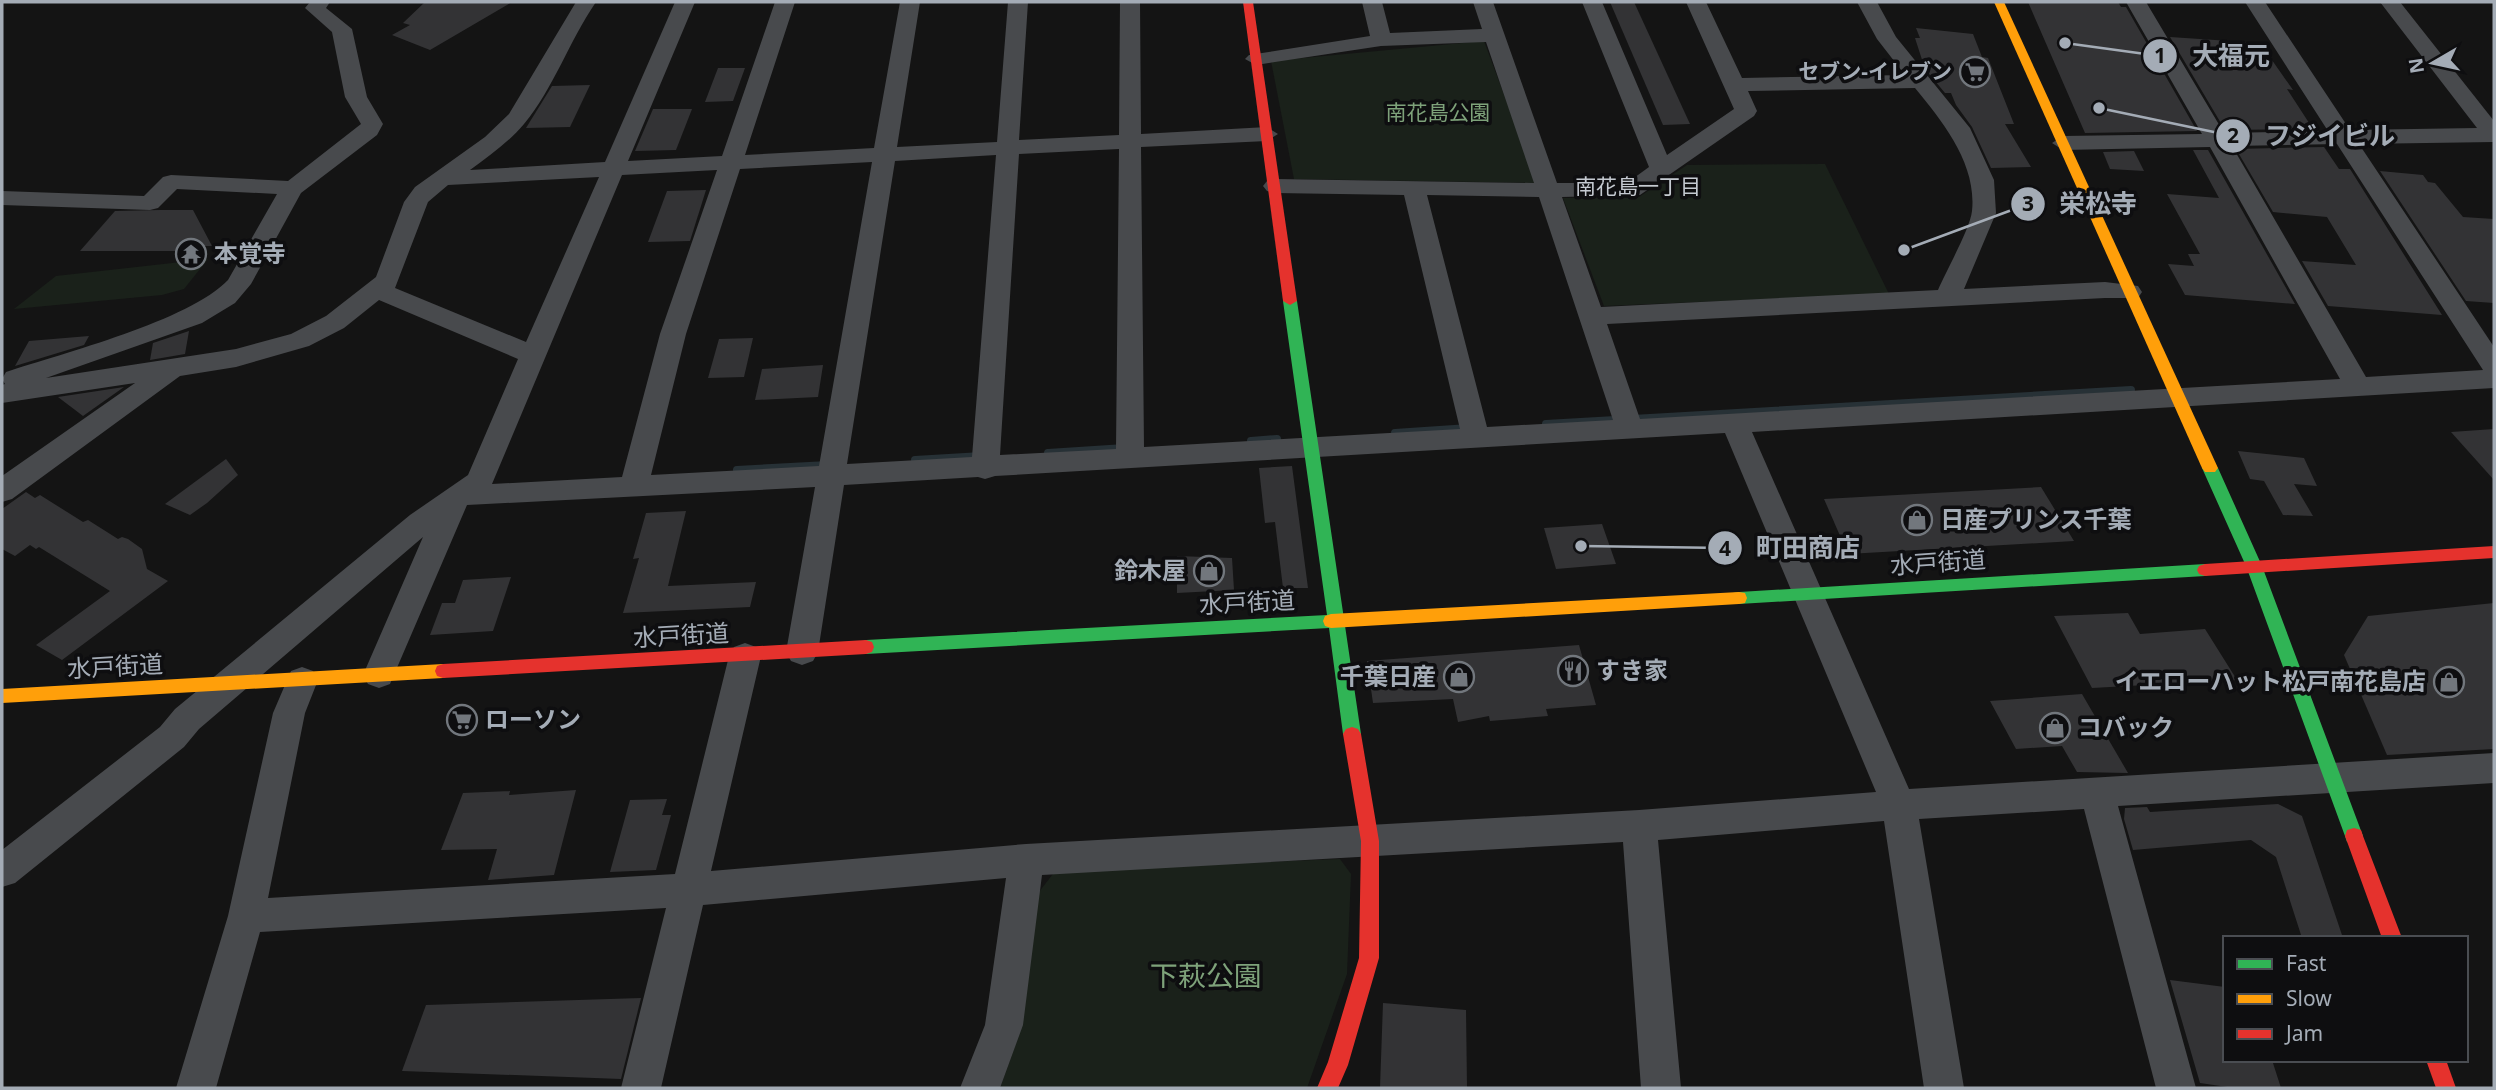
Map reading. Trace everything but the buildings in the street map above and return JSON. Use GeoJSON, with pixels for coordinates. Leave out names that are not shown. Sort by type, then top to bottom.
{"type":"FeatureCollection","features":[{"type":"Feature","properties":{"kind":"main road"},"geometry":{"type":"LineString","coordinates":[[1248,2],[1310,448],[1370,841],[1369,958],[1338,1065],[1327,1088]]}},
{"type":"Feature","properties":{"kind":"main road"},"geometry":{"type":"LineString","coordinates":[[1998,2],[2254,566],[2391,936]]}},
{"type":"Feature","properties":{"kind":"main road","name":"水戸街道"},"geometry":{"type":"LineString","coordinates":[[2,696],[745,656],[2494,552]]}},
{"type":"Feature","properties":{"kind":"main road"},"geometry":{"type":"LineString","coordinates":[[2437,1062],[2446,1088]]}},
{"type":"Feature","properties":{"kind":"street"},"geometry":{"type":"LineString","coordinates":[[2,385],[49,365],[193,317],[209,308],[238,284],[280,206],[293,188],[369,130],[372,124],[356,97],[342,29],[317,11],[315,8],[320,2]]}},
{"type":"Feature","properties":{"kind":"street"},"geometry":{"type":"LineString","coordinates":[[2,394],[260,353],[300,340],[335,321],[378,290],[394,266],[416,202],[442,178],[485,147],[526,107],[564,30],[586,2]]}},
{"type":"Feature","properties":{"kind":"street"},"geometry":{"type":"LineString","coordinates":[[684,2],[473,496],[985,469],[2494,379]]}},
{"type":"Feature","properties":{"kind":"street"},"geometry":{"type":"LineString","coordinates":[[634,487],[673,334],[785,2]]}},
{"type":"Feature","properties":{"kind":"street"},"geometry":{"type":"LineString","coordinates":[[802,652],[909,2]]}},
{"type":"Feature","properties":{"kind":"street"},"geometry":{"type":"LineString","coordinates":[[985,469],[1018,2]]}},
{"type":"Feature","properties":{"kind":"street"},"geometry":{"type":"LineString","coordinates":[[1130,2],[1130,459]]}},
{"type":"Feature","properties":{"kind":"street"},"geometry":{"type":"LineString","coordinates":[[1372,2],[1381,40]]}},
{"type":"Feature","properties":{"kind":"street"},"geometry":{"type":"LineString","coordinates":[[1483,2],[1631,430]]}},
{"type":"Feature","properties":{"kind":"street"},"geometry":{"type":"LineString","coordinates":[[1592,2],[1661,168]]}},
{"type":"Feature","properties":{"kind":"street"},"geometry":{"type":"LineString","coordinates":[[1275,186],[1632,190],[1746,111],[1696,2]]}},
{"type":"Feature","properties":{"kind":"street"},"geometry":{"type":"LineString","coordinates":[[1867,2],[1887,39],[1959,128],[1982,180],[1984,213],[1947,298]]}},
{"type":"Feature","properties":{"kind":"street"},"geometry":{"type":"LineString","coordinates":[[2136,2],[2358,387]]}},
{"type":"Feature","properties":{"kind":"street"},"geometry":{"type":"LineString","coordinates":[[2255,2],[2494,367]]}},
{"type":"Feature","properties":{"kind":"street"},"geometry":{"type":"LineString","coordinates":[[2390,2],[2494,134]]}},
{"type":"Feature","properties":{"kind":"street"},"geometry":{"type":"LineString","coordinates":[[1256,59],[1298,55],[1381,40],[1494,35]]}},
{"type":"Feature","properties":{"kind":"street"},"geometry":{"type":"LineString","coordinates":[[1734,85],[1923,81]]}},
{"type":"Feature","properties":{"kind":"street"},"geometry":{"type":"LineString","coordinates":[[442,178],[1267,134]]}},
{"type":"Feature","properties":{"kind":"street"},"geometry":{"type":"LineString","coordinates":[[2063,143],[2494,134]]}},
{"type":"Feature","properties":{"kind":"street"},"geometry":{"type":"LineString","coordinates":[[2,198],[150,203],[171,182],[293,188]]}},
{"type":"Feature","properties":{"kind":"street"},"geometry":{"type":"LineString","coordinates":[[1414,189],[1476,439]]}},
{"type":"Feature","properties":{"kind":"street"},"geometry":{"type":"LineString","coordinates":[[378,290],[532,355]]}},
{"type":"Feature","properties":{"kind":"street"},"geometry":{"type":"LineString","coordinates":[[1591,316],[2105,290],[2129,292]]}},
{"type":"Feature","properties":{"kind":"street"},"geometry":{"type":"LineString","coordinates":[[2,491],[174,368]]}},
{"type":"Feature","properties":{"kind":"street"},"geometry":{"type":"LineString","coordinates":[[1734,425],[1899,805],[1944,1088]]}},
{"type":"Feature","properties":{"kind":"street"},"geometry":{"type":"LineString","coordinates":[[2,871],[172,737],[187,719],[420,523],[478,482]]}},
{"type":"Feature","properties":{"kind":"street"},"geometry":{"type":"LineString","coordinates":[[379,675],[453,501]]}},
{"type":"Feature","properties":{"kind":"street"},"geometry":{"type":"LineString","coordinates":[[641,1088],[745,656]]}},
{"type":"Feature","properties":{"kind":"street"},"geometry":{"type":"LineString","coordinates":[[195,1088],[246,916],[289,713],[302,680]]}},
{"type":"Feature","properties":{"kind":"street"},"geometry":{"type":"LineString","coordinates":[[246,916],[689,890],[1026,860],[1639,826],[1899,805],[2494,768]]}},
{"type":"Feature","properties":{"kind":"street"},"geometry":{"type":"LineString","coordinates":[[2096,793],[2176,1088]]}},
{"type":"Feature","properties":{"kind":"street"},"geometry":{"type":"LineString","coordinates":[[1639,826],[1661,1088]]}},
{"type":"Feature","properties":{"kind":"street"},"geometry":{"type":"LineString","coordinates":[[980,1088],[1004,1025],[1026,860]]}},
{"type":"Feature","properties":{"kind":"green space","name":"南花島公園"},"geometry":{"type":"Polygon","coordinates":[[[1484,41],[1537,183],[1294,179],[1271,61],[1484,41]]]}},
{"type":"Feature","properties":{"kind":"green space"},"geometry":{"type":"Polygon","coordinates":[[[1825,164],[1889,294],[1604,306],[1563,198],[1639,197],[1687,165],[1825,164]]]}},
{"type":"Feature","properties":{"kind":"green space"},"geometry":{"type":"Polygon","coordinates":[[[208,259],[184,289],[162,295],[14,309],[56,276],[208,259]]]}},
{"type":"Feature","properties":{"kind":"green space","name":"下萩公園"},"geometry":{"type":"Polygon","coordinates":[[[1340,859],[1351,874],[1347,974],[1307,1088],[1000,1088],[1019,1035],[1032,901],[1056,870],[1340,859]]]}},
{"type":"Feature","properties":{"kind":"waterway"},"geometry":{"type":"LineString","coordinates":[[1546,424],[2131,390]]}},
{"type":"Feature","properties":{"kind":"waterway"},"geometry":{"type":"LineString","coordinates":[[1395,433],[1469,428]]}},
{"type":"Feature","properties":{"kind":"waterway"},"geometry":{"type":"LineString","coordinates":[[1251,441],[1277,439]]}},
{"type":"Feature","properties":{"kind":"waterway"},"geometry":{"type":"LineString","coordinates":[[1048,453],[1125,448]]}},
{"type":"Feature","properties":{"kind":"waterway"},"geometry":{"type":"LineString","coordinates":[[915,460],[982,456]]}},
{"type":"Feature","properties":{"kind":"waterway"},"geometry":{"type":"LineString","coordinates":[[737,470],[828,465]]}},
{"type":"Feature","properties":{"kind":"traffic: fast"},"geometry":{"type":"LineString","coordinates":[[1290,301],[1352,734]]}},
{"type":"Feature","properties":{"kind":"traffic: fast"},"geometry":{"type":"LineString","coordinates":[[2210,468],[2254,566],[2354,836]]}},
{"type":"Feature","properties":{"kind":"traffic: fast"},"geometry":{"type":"LineString","coordinates":[[1739,598],[2205,570]]}},
{"type":"Feature","properties":{"kind":"traffic: fast"},"geometry":{"type":"LineString","coordinates":[[866,647],[1331,621]]}},
{"type":"Feature","properties":{"kind":"traffic: slow"},"geometry":{"type":"LineString","coordinates":[[1999,2],[2210,468]]}},
{"type":"Feature","properties":{"kind":"traffic: slow"},"geometry":{"type":"LineString","coordinates":[[1331,621],[1739,598]]}},
{"type":"Feature","properties":{"kind":"traffic: slow"},"geometry":{"type":"LineString","coordinates":[[2,696],[443,671]]}},
{"type":"Feature","properties":{"kind":"traffic: jam"},"geometry":{"type":"LineString","coordinates":[[1248,2],[1290,301]]}},
{"type":"Feature","properties":{"kind":"traffic: jam"},"geometry":{"type":"LineString","coordinates":[[2205,570],[2494,552]]}},
{"type":"Feature","properties":{"kind":"traffic: jam"},"geometry":{"type":"LineString","coordinates":[[443,671],[866,647]]}},
{"type":"Feature","properties":{"kind":"traffic: jam"},"geometry":{"type":"LineString","coordinates":[[1327,1088],[1338,1065],[1369,958],[1370,841],[1352,734]]}},
{"type":"Feature","properties":{"kind":"traffic: jam"},"geometry":{"type":"LineString","coordinates":[[2354,836],[2391,936]]}},
{"type":"Feature","properties":{"kind":"traffic: jam"},"geometry":{"type":"LineString","coordinates":[[2437,1062],[2446,1088]]}},
{"type":"Feature","properties":{"kind":"place","name":"大福元"},"geometry":{"type":"Point","coordinates":[2065,43]}},
{"type":"Feature","properties":{"kind":"place","name":"セブン-イレブン"},"geometry":{"type":"Point","coordinates":[1975,72]}},
{"type":"Feature","properties":{"kind":"place","name":"フジイビル"},"geometry":{"type":"Point","coordinates":[2099,108]}},
{"type":"Feature","properties":{"kind":"place","name":"栄松寺"},"geometry":{"type":"Point","coordinates":[1904,250]}},
{"type":"Feature","properties":{"kind":"place","name":"本覚寺"},"geometry":{"type":"Point","coordinates":[191,254]}},
{"type":"Feature","properties":{"kind":"place","name":"日産プリンス千葉"},"geometry":{"type":"Point","coordinates":[1917,520]}},
{"type":"Feature","properties":{"kind":"place","name":"町田商店"},"geometry":{"type":"Point","coordinates":[1581,546]}},
{"type":"Feature","properties":{"kind":"place","name":"鈴木屋"},"geometry":{"type":"Point","coordinates":[1209,571]}},
{"type":"Feature","properties":{"kind":"place","name":"すき家"},"geometry":{"type":"Point","coordinates":[1573,671]}},
{"type":"Feature","properties":{"kind":"place","name":"千葉日産"},"geometry":{"type":"Point","coordinates":[1459,677]}},
{"type":"Feature","properties":{"kind":"place","name":"イエローハット松戸南花島店"},"geometry":{"type":"Point","coordinates":[2449,682]}},
{"type":"Feature","properties":{"kind":"place","name":"ローソン"},"geometry":{"type":"Point","coordinates":[462,720]}},
{"type":"Feature","properties":{"kind":"place","name":"コバック"},"geometry":{"type":"Point","coordinates":[2055,728]}},
{"type":"Feature","properties":{"kind":"district","name":"南花島一丁目"},"geometry":{"type":"Point","coordinates":[1638,187]}}]}
